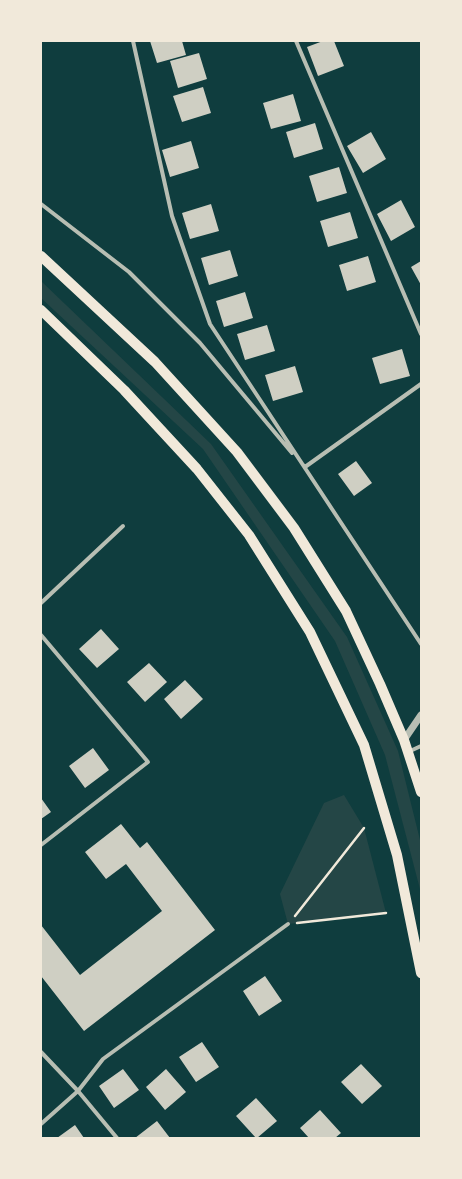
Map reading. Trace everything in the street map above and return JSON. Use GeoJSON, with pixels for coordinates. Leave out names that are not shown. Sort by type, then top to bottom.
{"type":"FeatureCollection","features":[{"type":"Feature","properties":{"kind":"main road"},"geometry":{"type":"LineString","coordinates":[[41,256],[155,362],[237,452],[294,528],[346,611],[404,740],[421,792]]}},
{"type":"Feature","properties":{"kind":"main road"},"geometry":{"type":"LineString","coordinates":[[41,310],[124,390],[197,469],[249,535],[310,632],[364,745],[397,855],[421,973]]}},
{"type":"Feature","properties":{"kind":"street"},"geometry":{"type":"LineString","coordinates":[[133,41],[172,216],[210,324],[421,644]]}},
{"type":"Feature","properties":{"kind":"street"},"geometry":{"type":"LineString","coordinates":[[296,41],[421,334]]}},
{"type":"Feature","properties":{"kind":"street"},"geometry":{"type":"LineString","coordinates":[[41,204],[129,272],[200,343],[305,467]]}},
{"type":"Feature","properties":{"kind":"street"},"geometry":{"type":"LineString","coordinates":[[305,467],[421,384]]}},
{"type":"Feature","properties":{"kind":"street"},"geometry":{"type":"LineString","coordinates":[[41,603],[123,526]]}},
{"type":"Feature","properties":{"kind":"street"},"geometry":{"type":"LineString","coordinates":[[41,635],[148,762],[41,845]]}},
{"type":"Feature","properties":{"kind":"street"},"geometry":{"type":"LineString","coordinates":[[404,740],[421,715]]}},
{"type":"Feature","properties":{"kind":"street"},"geometry":{"type":"LineString","coordinates":[[408,752],[421,746]]}},
{"type":"Feature","properties":{"kind":"street"},"geometry":{"type":"LineString","coordinates":[[41,1124],[78,1091],[103,1059],[288,924]]}},
{"type":"Feature","properties":{"kind":"street"},"geometry":{"type":"LineString","coordinates":[[41,1052],[78,1091],[117,1138]]}},
{"type":"Feature","properties":{"kind":"path"},"geometry":{"type":"LineString","coordinates":[[288,924],[364,828]]}},
{"type":"Feature","properties":{"kind":"path"},"geometry":{"type":"LineString","coordinates":[[288,924],[386,913]]}},
{"type":"Feature","properties":{"kind":"shaded area"},"geometry":{"type":"Polygon","coordinates":[[[41,281],[211,444],[347,637],[398,751],[421,844],[421,893],[385,755],[335,641],[203,449],[41,298],[41,281]]]}},
{"type":"Feature","properties":{"kind":"shaded area"},"geometry":{"type":"Polygon","coordinates":[[[344,795],[364,828],[386,913],[288,924],[280,894],[324,803],[344,795]]]}},
{"type":"Feature","properties":{"kind":"building"},"geometry":{"type":"Polygon","coordinates":[[[150,41],[182,41],[186,55],[157,63],[150,41]]]}},
{"type":"Feature","properties":{"kind":"building"},"geometry":{"type":"Polygon","coordinates":[[[323,41],[334,41],[344,66],[318,76],[307,47],[323,41]]]}},
{"type":"Feature","properties":{"kind":"building"},"geometry":{"type":"Polygon","coordinates":[[[199,53],[207,79],[178,88],[170,61],[199,53]]]}},
{"type":"Feature","properties":{"kind":"building"},"geometry":{"type":"Polygon","coordinates":[[[203,87],[211,113],[182,122],[173,96],[203,87]]]}},
{"type":"Feature","properties":{"kind":"building"},"geometry":{"type":"Polygon","coordinates":[[[293,94],[301,121],[271,129],[263,103],[293,94]]]}},
{"type":"Feature","properties":{"kind":"building"},"geometry":{"type":"Polygon","coordinates":[[[315,123],[323,149],[294,158],[286,132],[315,123]]]}},
{"type":"Feature","properties":{"kind":"building"},"geometry":{"type":"Polygon","coordinates":[[[371,132],[386,159],[363,173],[347,146],[371,132]]]}},
{"type":"Feature","properties":{"kind":"building"},"geometry":{"type":"Polygon","coordinates":[[[191,141],[199,168],[170,177],[162,150],[191,141]]]}},
{"type":"Feature","properties":{"kind":"building"},"geometry":{"type":"Polygon","coordinates":[[[339,167],[347,193],[317,202],[309,176],[339,167]]]}},
{"type":"Feature","properties":{"kind":"building"},"geometry":{"type":"Polygon","coordinates":[[[401,200],[415,227],[391,241],[377,214],[401,200]]]}},
{"type":"Feature","properties":{"kind":"building"},"geometry":{"type":"Polygon","coordinates":[[[211,204],[219,231],[190,239],[182,213],[211,204]]]}},
{"type":"Feature","properties":{"kind":"building"},"geometry":{"type":"Polygon","coordinates":[[[350,212],[358,238],[328,247],[320,221],[350,212]]]}},
{"type":"Feature","properties":{"kind":"building"},"geometry":{"type":"Polygon","coordinates":[[[230,250],[238,276],[209,285],[201,258],[230,250]]]}},
{"type":"Feature","properties":{"kind":"building"},"geometry":{"type":"Polygon","coordinates":[[[368,256],[376,282],[347,291],[339,265],[368,256]]]}},
{"type":"Feature","properties":{"kind":"building"},"geometry":{"type":"Polygon","coordinates":[[[421,261],[421,285],[411,267],[421,261]]]}},
{"type":"Feature","properties":{"kind":"building"},"geometry":{"type":"Polygon","coordinates":[[[245,292],[253,318],[224,327],[216,301],[245,292]]]}},
{"type":"Feature","properties":{"kind":"building"},"geometry":{"type":"Polygon","coordinates":[[[267,325],[275,351],[245,360],[237,334],[267,325]]]}},
{"type":"Feature","properties":{"kind":"building"},"geometry":{"type":"Polygon","coordinates":[[[402,349],[410,376],[380,384],[372,358],[402,349]]]}},
{"type":"Feature","properties":{"kind":"building"},"geometry":{"type":"Polygon","coordinates":[[[295,366],[303,392],[273,401],[265,375],[295,366]]]}},
{"type":"Feature","properties":{"kind":"building"},"geometry":{"type":"Polygon","coordinates":[[[356,461],[372,483],[354,496],[338,474],[356,461]]]}},
{"type":"Feature","properties":{"kind":"building"},"geometry":{"type":"Polygon","coordinates":[[[101,629],[119,649],[97,668],[79,649],[101,629]]]}},
{"type":"Feature","properties":{"kind":"building"},"geometry":{"type":"Polygon","coordinates":[[[149,663],[167,682],[145,702],[127,682],[149,663]]]}},
{"type":"Feature","properties":{"kind":"building"},"geometry":{"type":"Polygon","coordinates":[[[185,680],[203,699],[181,719],[164,699],[185,680]]]}},
{"type":"Feature","properties":{"kind":"building"},"geometry":{"type":"Polygon","coordinates":[[[93,748],[109,770],[85,788],[69,766],[93,748]]]}},
{"type":"Feature","properties":{"kind":"building"},"geometry":{"type":"Polygon","coordinates":[[[41,798],[51,812],[41,819],[41,798]]]}},
{"type":"Feature","properties":{"kind":"building"},"geometry":{"type":"Polygon","coordinates":[[[121,824],[140,848],[147,842],[215,930],[84,1031],[41,976],[41,925],[80,975],[162,911],[126,864],[106,879],[85,852],[121,824]]]}},
{"type":"Feature","properties":{"kind":"building"},"geometry":{"type":"Polygon","coordinates":[[[265,976],[282,1001],[259,1016],[243,991],[265,976]]]}},
{"type":"Feature","properties":{"kind":"building"},"geometry":{"type":"Polygon","coordinates":[[[202,1042],[219,1067],[196,1082],[179,1057],[202,1042]]]}},
{"type":"Feature","properties":{"kind":"building"},"geometry":{"type":"Polygon","coordinates":[[[361,1064],[382,1086],[362,1104],[341,1082],[361,1064]]]}},
{"type":"Feature","properties":{"kind":"building"},"geometry":{"type":"Polygon","coordinates":[[[123,1069],[139,1090],[114,1108],[99,1086],[123,1069]]]}},
{"type":"Feature","properties":{"kind":"building"},"geometry":{"type":"Polygon","coordinates":[[[166,1069],[186,1092],[165,1110],[146,1087],[166,1069]]]}},
{"type":"Feature","properties":{"kind":"building"},"geometry":{"type":"Polygon","coordinates":[[[256,1098],[277,1121],[257,1138],[236,1116],[256,1098]]]}},
{"type":"Feature","properties":{"kind":"building"},"geometry":{"type":"Polygon","coordinates":[[[320,1110],[341,1133],[335,1138],[309,1138],[300,1128],[320,1110]]]}},
{"type":"Feature","properties":{"kind":"building"},"geometry":{"type":"Polygon","coordinates":[[[157,1121],[170,1138],[135,1138],[157,1121]]]}},
{"type":"Feature","properties":{"kind":"building"},"geometry":{"type":"Polygon","coordinates":[[[75,1125],[84,1138],[57,1138],[75,1125]]]}}]}
